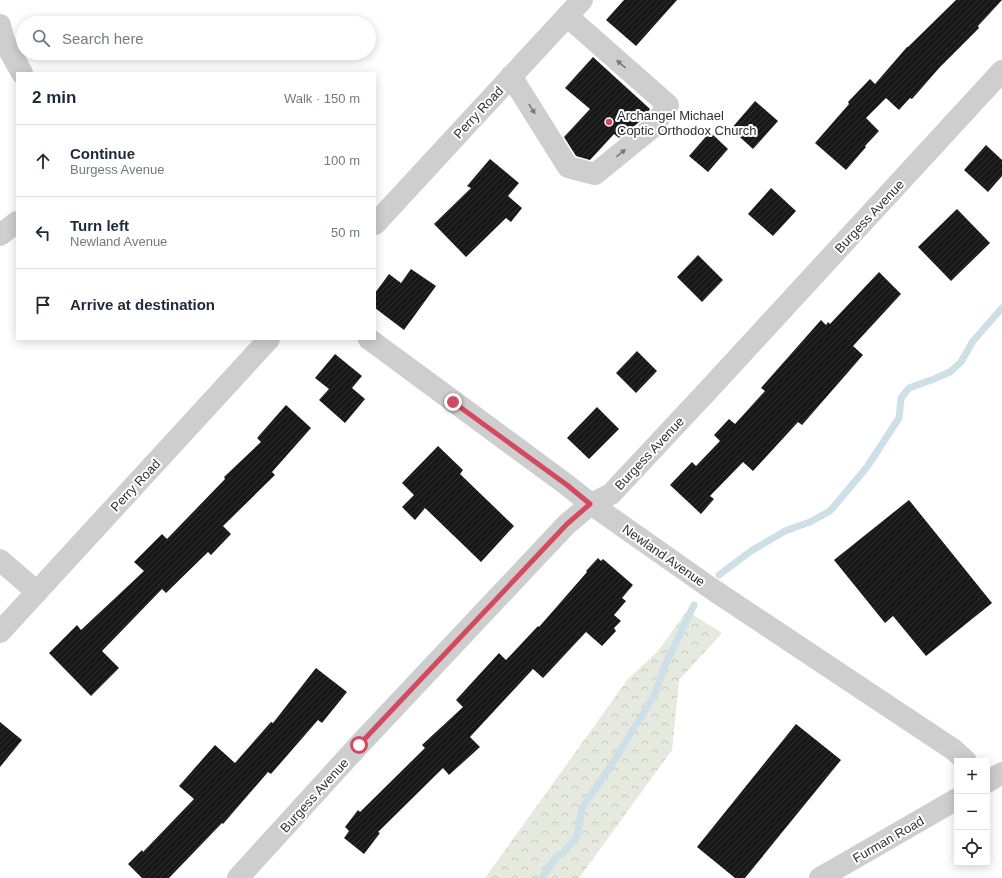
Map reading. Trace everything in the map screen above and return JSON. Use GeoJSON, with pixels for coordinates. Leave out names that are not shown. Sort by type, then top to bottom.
{"type":"FeatureCollection","features":[{"type":"Feature","properties":{"kind":"street","name":"Perry Road"},"geometry":{"type":"LineString","coordinates":[[376,223],[582,0]]}},
{"type":"Feature","properties":{"kind":"street"},"geometry":{"type":"LineString","coordinates":[[511,76],[568,167],[594,174],[653,127],[668,105],[567,16]]}},
{"type":"Feature","properties":{"kind":"street"},"geometry":{"type":"LineString","coordinates":[[0,25],[4,41],[21,72]]}},
{"type":"Feature","properties":{"kind":"street","name":"Burgess Avenue"},"geometry":{"type":"LineString","coordinates":[[238,878],[359,745],[567,524],[590,504],[611,494],[1002,71]]}},
{"type":"Feature","properties":{"kind":"street"},"geometry":{"type":"LineString","coordinates":[[0,235],[16,223]]}},
{"type":"Feature","properties":{"kind":"street","name":"Perry Road"},"geometry":{"type":"LineString","coordinates":[[0,632],[268,340]]}},
{"type":"Feature","properties":{"kind":"street","name":"Newland Avenue"},"geometry":{"type":"LineString","coordinates":[[370,340],[567,485],[590,504],[712,589],[954,750],[963,758]]}},
{"type":"Feature","properties":{"kind":"street"},"geometry":{"type":"LineString","coordinates":[[0,560],[37,592]]}},
{"type":"Feature","properties":{"kind":"street","name":"Furman Road"},"geometry":{"type":"LineString","coordinates":[[820,878],[954,801]]}},
{"type":"Feature","properties":{"kind":"green space"},"geometry":{"type":"Polygon","coordinates":[[[687,611],[722,633],[679,680],[672,750],[579,878],[485,878],[628,679],[658,651],[687,611]]]}},
{"type":"Feature","properties":{"kind":"building"},"geometry":{"type":"Polygon","coordinates":[[[624,0],[677,0],[636,46],[606,20],[624,0]]]}},
{"type":"Feature","properties":{"kind":"building"},"geometry":{"type":"Polygon","coordinates":[[[956,0],[1002,0],[978,26],[979,28],[940,67],[912,99],[910,98],[899,110],[886,98],[866,118],[879,131],[846,170],[815,143],[849,104],[848,102],[870,79],[875,84],[907,47],[956,0]]]}},
{"type":"Feature","properties":{"kind":"building","name":"Archangel Michael Coptic Orthodox Church"},"geometry":{"type":"Polygon","coordinates":[[[593,57],[650,109],[643,119],[619,138],[614,134],[590,160],[576,156],[564,137],[590,109],[565,88],[593,57]]]}},
{"type":"Feature","properties":{"kind":"building"},"geometry":{"type":"Polygon","coordinates":[[[755,101],[778,121],[753,149],[731,129],[755,101]]]}},
{"type":"Feature","properties":{"kind":"building"},"geometry":{"type":"Polygon","coordinates":[[[710,132],[728,149],[708,172],[689,156],[710,132]]]}},
{"type":"Feature","properties":{"kind":"building"},"geometry":{"type":"Polygon","coordinates":[[[986,145],[1002,160],[1002,176],[988,192],[964,170],[986,145]]]}},
{"type":"Feature","properties":{"kind":"building"},"geometry":{"type":"Polygon","coordinates":[[[490,159],[519,183],[508,196],[522,208],[511,222],[506,218],[466,257],[434,224],[471,188],[467,186],[490,159]]]}},
{"type":"Feature","properties":{"kind":"building"},"geometry":{"type":"Polygon","coordinates":[[[771,188],[796,211],[773,236],[748,214],[771,188]]]}},
{"type":"Feature","properties":{"kind":"building"},"geometry":{"type":"Polygon","coordinates":[[[957,209],[990,243],[951,281],[918,247],[957,209]]]}},
{"type":"Feature","properties":{"kind":"building"},"geometry":{"type":"Polygon","coordinates":[[[698,255],[723,280],[702,302],[677,277],[698,255]]]}},
{"type":"Feature","properties":{"kind":"building"},"geometry":{"type":"Polygon","coordinates":[[[411,269],[436,286],[404,330],[376,309],[376,292],[389,274],[401,283],[411,269]]]}},
{"type":"Feature","properties":{"kind":"building"},"geometry":{"type":"Polygon","coordinates":[[[879,272],[901,294],[853,346],[863,355],[802,425],[798,422],[753,471],[743,462],[710,496],[714,499],[701,514],[670,485],[692,462],[696,466],[720,441],[714,435],[729,419],[735,424],[765,391],[761,388],[821,320],[826,325],[828,322],[830,324],[879,272]]]}},
{"type":"Feature","properties":{"kind":"building"},"geometry":{"type":"Polygon","coordinates":[[[637,351],[657,371],[636,393],[616,373],[637,351]]]}},
{"type":"Feature","properties":{"kind":"building"},"geometry":{"type":"Polygon","coordinates":[[[335,354],[362,376],[352,388],[365,399],[345,423],[319,400],[329,389],[315,378],[335,354]]]}},
{"type":"Feature","properties":{"kind":"building"},"geometry":{"type":"Polygon","coordinates":[[[286,405],[311,428],[272,472],[275,475],[223,526],[231,534],[211,555],[208,552],[166,593],[162,589],[102,651],[119,668],[91,696],[49,653],[77,625],[81,630],[144,571],[134,562],[162,534],[167,539],[225,479],[224,477],[261,442],[257,438],[286,405]]]}},
{"type":"Feature","properties":{"kind":"building"},"geometry":{"type":"Polygon","coordinates":[[[597,407],[619,429],[589,459],[567,438],[597,407]]]}},
{"type":"Feature","properties":{"kind":"building"},"geometry":{"type":"Polygon","coordinates":[[[438,446],[463,470],[460,474],[514,526],[481,562],[425,508],[415,520],[402,507],[414,495],[402,483],[438,446]]]}},
{"type":"Feature","properties":{"kind":"building"},"geometry":{"type":"Polygon","coordinates":[[[909,500],[992,603],[926,656],[893,616],[885,623],[834,560],[909,500]]]}},
{"type":"Feature","properties":{"kind":"building"},"geometry":{"type":"Polygon","coordinates":[[[598,558],[601,561],[603,559],[633,585],[622,598],[626,601],[614,615],[621,621],[614,628],[616,631],[602,646],[586,632],[543,678],[533,669],[470,737],[480,747],[449,775],[443,768],[378,832],[380,833],[364,854],[344,838],[349,831],[345,827],[358,810],[360,812],[425,748],[422,745],[463,707],[456,700],[499,653],[506,660],[538,626],[539,627],[598,558]]]}},
{"type":"Feature","properties":{"kind":"building"},"geometry":{"type":"Polygon","coordinates":[[[316,668],[347,692],[322,723],[318,720],[271,774],[268,772],[223,824],[222,823],[169,878],[142,878],[128,864],[142,850],[143,852],[194,799],[179,786],[215,745],[235,763],[271,722],[273,723],[316,668]]]}},
{"type":"Feature","properties":{"kind":"building"},"geometry":{"type":"Polygon","coordinates":[[[0,722],[22,740],[0,767],[0,722]]]}},
{"type":"Feature","properties":{"kind":"building"},"geometry":{"type":"Polygon","coordinates":[[[796,724],[841,760],[745,878],[735,878],[697,847],[796,724]]]}},
{"type":"Feature","properties":{"kind":"waterway"},"geometry":{"type":"LineString","coordinates":[[719,575],[751,551],[785,531],[810,522],[830,511],[867,467],[899,418],[901,398],[909,388],[950,372],[961,362],[973,341],[1002,308]]}},
{"type":"Feature","properties":{"kind":"waterway"},"geometry":{"type":"LineString","coordinates":[[542,878],[556,857],[563,853],[577,837],[582,808],[610,767],[654,696],[666,663],[694,605]]}},
{"type":"Feature","properties":{"kind":"place","name":"Archangel Michael Coptic Orthodox Church"},"geometry":{"type":"Point","coordinates":[609,122]}},
{"type":"Feature","properties":{"kind":"route"},"geometry":{"type":"LineString","coordinates":[[359,745],[567,524],[590,504],[567,485],[453,402]]}}]}
